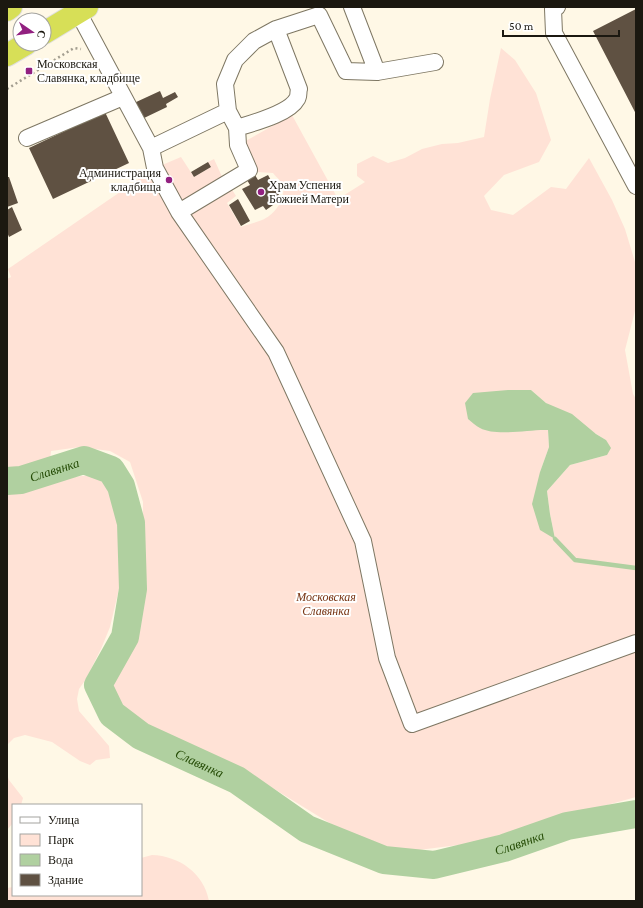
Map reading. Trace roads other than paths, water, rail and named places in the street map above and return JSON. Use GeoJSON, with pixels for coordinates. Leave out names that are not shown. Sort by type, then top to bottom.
{"type":"FeatureCollection","features":[{"type":"Feature","properties":{"kind":"highway"},"geometry":{"type":"LineString","coordinates":[[7,10],[11,7]]}},
{"type":"Feature","properties":{"kind":"highway"},"geometry":{"type":"LineString","coordinates":[[52,28],[83,10]]}},
{"type":"Feature","properties":{"kind":"lane"},"geometry":{"type":"LineString","coordinates":[[352,7],[377,72]]}},
{"type":"Feature","properties":{"kind":"lane"},"geometry":{"type":"LineString","coordinates":[[557,7],[553,9],[554,33],[636,186]]}},
{"type":"Feature","properties":{"kind":"lane"},"geometry":{"type":"LineString","coordinates":[[83,10],[101,54],[151,148],[155,168],[179,212],[276,352],[363,541],[387,658],[412,724],[636,643]]}},
{"type":"Feature","properties":{"kind":"lane"},"geometry":{"type":"LineString","coordinates":[[179,212],[249,170],[238,145],[237,128],[228,111],[225,84],[235,60],[254,40],[276,29],[319,15],[346,71],[377,72],[435,62]]}},
{"type":"Feature","properties":{"kind":"lane"},"geometry":{"type":"LineString","coordinates":[[237,128],[267,119],[291,106],[298,98],[299,89],[276,29]]}},
{"type":"Feature","properties":{"kind":"lane"},"geometry":{"type":"LineString","coordinates":[[27,138],[123,97]]}},
{"type":"Feature","properties":{"kind":"lane"},"geometry":{"type":"LineString","coordinates":[[151,148],[228,111]]}},
{"type":"Feature","properties":{"kind":"water"},"geometry":{"type":"Polygon","coordinates":[[[531,390],[546,403],[572,414],[596,434],[606,440],[611,448],[607,455],[570,465],[547,491],[555,539],[540,530],[532,504],[540,472],[549,447],[548,430],[513,432],[487,431],[480,428],[468,419],[465,403],[473,393],[531,390]]]}},
{"type":"Feature","properties":{"kind":"waterway","name":"Славянка"},"geometry":{"type":"LineString","coordinates":[[7,481],[21,480],[84,460],[111,470],[121,486],[131,523],[133,589],[125,637],[98,685],[112,714],[141,736],[237,780],[307,829],[384,860],[434,865],[504,848],[567,826],[636,814]]}},
{"type":"Feature","properties":{"kind":"waterway"},"geometry":{"type":"LineString","coordinates":[[555,539],[575,560],[636,568]]}},
{"type":"Feature","properties":{"kind":"place","name":"Московская Славянка, кладбище"},"geometry":{"type":"Point","coordinates":[29,71]}},
{"type":"Feature","properties":{"kind":"place","name":"Администрация кладбища"},"geometry":{"type":"Point","coordinates":[169,180]}},
{"type":"Feature","properties":{"kind":"place","name":"Храм Успения Божией Матери"},"geometry":{"type":"Point","coordinates":[261,192]}},
{"type":"Feature","properties":{"kind":"park label","name":"Московская Славянка"},"geometry":{"type":"Point","coordinates":[326,604]}}]}
